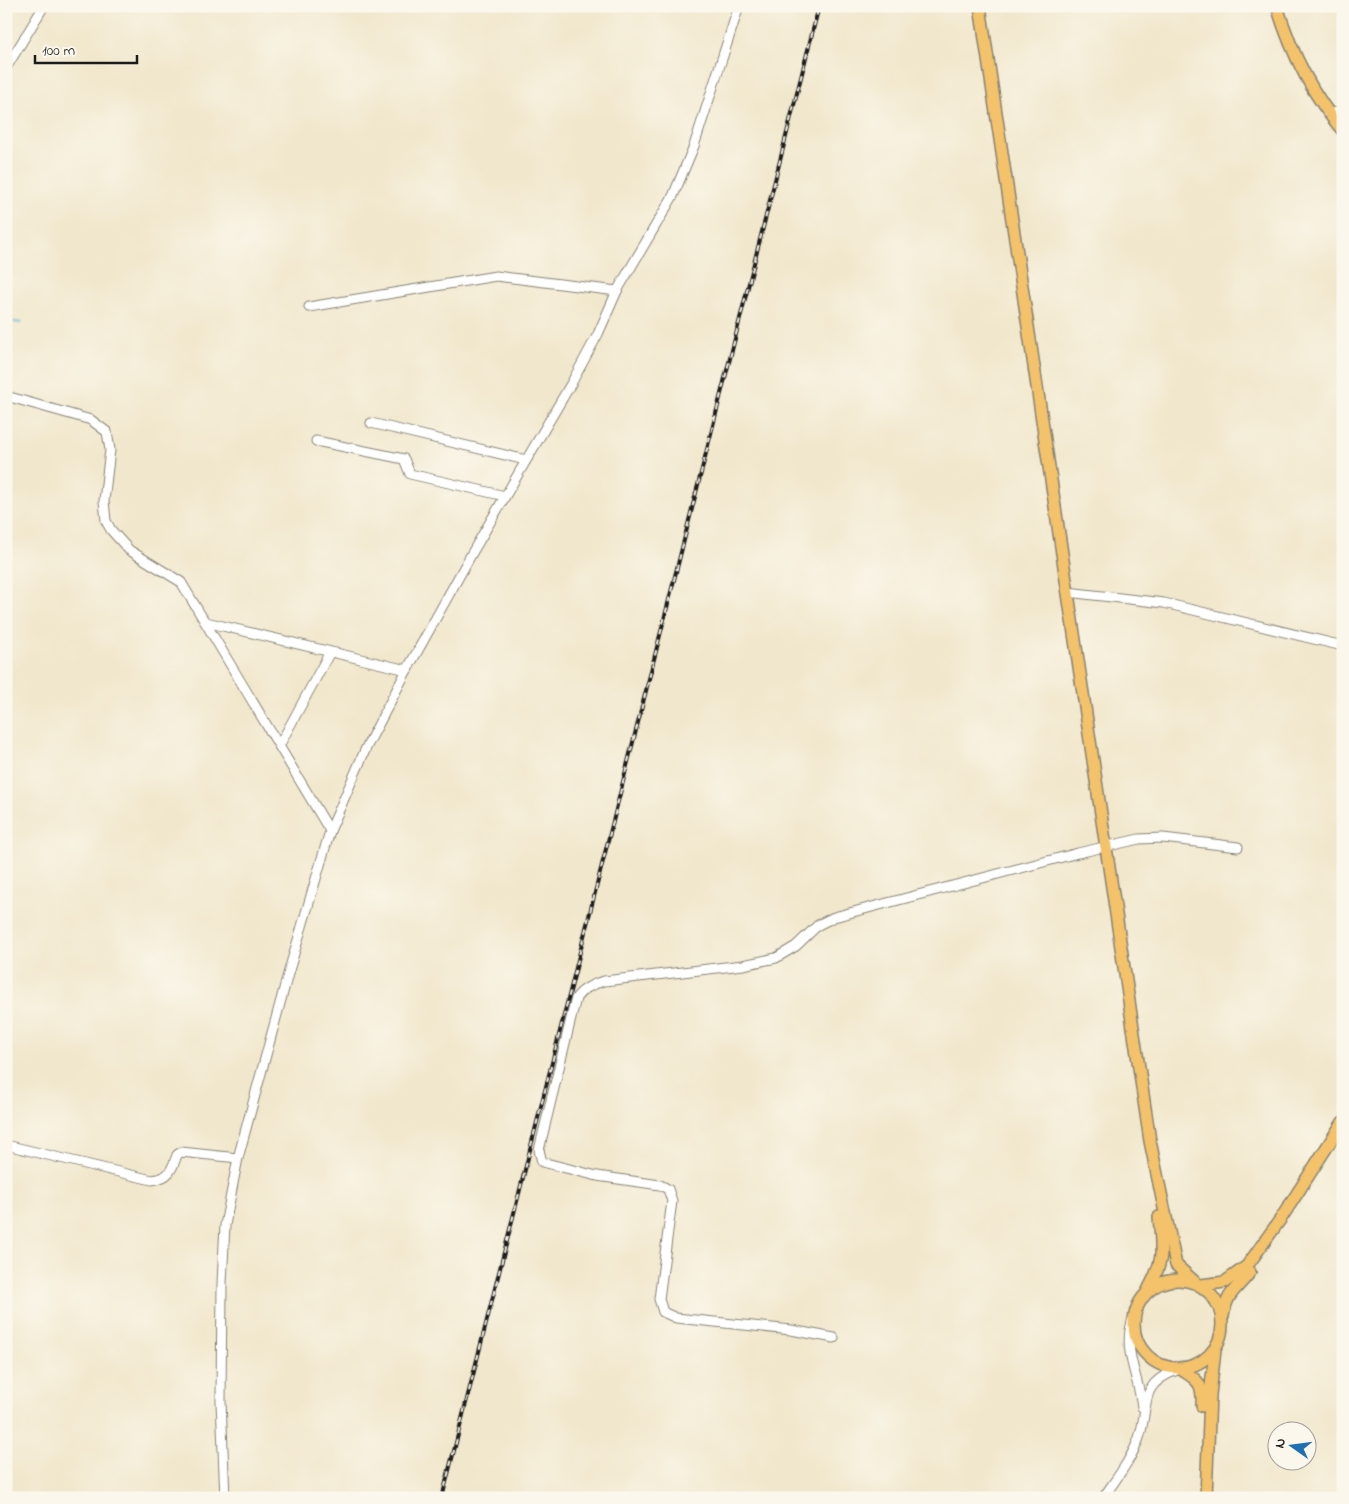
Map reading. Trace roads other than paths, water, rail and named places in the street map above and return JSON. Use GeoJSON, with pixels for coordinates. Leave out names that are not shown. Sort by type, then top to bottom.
{"type":"FeatureCollection","features":[{"type":"Feature","properties":{"kind":"main road"},"geometry":{"type":"LineString","coordinates":[[980,6],[1104,847],[1157,1181],[1176,1265],[1198,1284],[1218,1306],[1222,1320]]}},
{"type":"Feature","properties":{"kind":"main road"},"geometry":{"type":"LineString","coordinates":[[1277,6],[1300,66],[1327,113],[1343,131]]}},
{"type":"Feature","properties":{"kind":"main road"},"geometry":{"type":"LineString","coordinates":[[1147,1292],[1158,1285],[1171,1282],[1182,1280],[1198,1284],[1225,1282],[1237,1275],[1247,1266],[1282,1217],[1343,1122]]}},
{"type":"Feature","properties":{"kind":"main road"},"geometry":{"type":"LineString","coordinates":[[1157,1181],[1162,1253],[1156,1278],[1135,1313],[1134,1327],[1136,1340],[1142,1351],[1154,1361],[1180,1370],[1197,1380],[1202,1387],[1202,1482],[1205,1498]]}},
{"type":"Feature","properties":{"kind":"main road"},"geometry":{"type":"LineString","coordinates":[[1205,1498],[1210,1395],[1216,1346],[1226,1302],[1232,1290],[1254,1266],[1282,1217]]}},
{"type":"Feature","properties":{"kind":"main road"},"geometry":{"type":"LineString","coordinates":[[1180,1370],[1204,1360],[1216,1346]]}},
{"type":"Feature","properties":{"kind":"street"},"geometry":{"type":"LineString","coordinates":[[6,68],[44,6]]}},
{"type":"Feature","properties":{"kind":"street"},"geometry":{"type":"LineString","coordinates":[[225,1498],[222,1450],[222,1283],[225,1225],[238,1158],[288,974],[330,830],[366,748],[407,670],[598,334],[617,291],[673,196],[694,146],[740,6]]}},
{"type":"Feature","properties":{"kind":"street"},"geometry":{"type":"LineString","coordinates":[[1327,113],[1343,112]]}},
{"type":"Feature","properties":{"kind":"street"},"geometry":{"type":"LineString","coordinates":[[309,307],[496,276],[617,291]]}},
{"type":"Feature","properties":{"kind":"street"},"geometry":{"type":"LineString","coordinates":[[6,396],[91,420],[107,432],[110,450],[104,501],[106,521],[110,530],[129,550],[179,579],[330,830]]}},
{"type":"Feature","properties":{"kind":"street"},"geometry":{"type":"LineString","coordinates":[[371,423],[526,460]]}},
{"type":"Feature","properties":{"kind":"street"},"geometry":{"type":"LineString","coordinates":[[316,441],[404,459],[410,474],[505,496]]}},
{"type":"Feature","properties":{"kind":"street"},"geometry":{"type":"LineString","coordinates":[[1067,592],[1164,603],[1343,646]]}},
{"type":"Feature","properties":{"kind":"street"},"geometry":{"type":"LineString","coordinates":[[206,622],[407,670]]}},
{"type":"Feature","properties":{"kind":"street"},"geometry":{"type":"LineString","coordinates":[[279,746],[330,652]]}},
{"type":"Feature","properties":{"kind":"street"},"geometry":{"type":"LineString","coordinates":[[834,1338],[772,1328],[688,1320],[666,1315],[661,1308],[659,1299],[672,1201],[668,1189],[660,1185],[597,1176],[542,1162],[539,1150],[576,998],[585,988],[604,981],[743,965],[776,958],[796,946],[818,925],[834,917],[1104,847],[1153,838],[1238,847]]}},
{"type":"Feature","properties":{"kind":"street"},"geometry":{"type":"LineString","coordinates":[[6,1145],[152,1180],[168,1175],[172,1170],[177,1155],[181,1152],[238,1158]]}},
{"type":"Feature","properties":{"kind":"street"},"geometry":{"type":"LineString","coordinates":[[1135,1313],[1127,1340],[1140,1389],[1144,1418]]}},
{"type":"Feature","properties":{"kind":"street"},"geometry":{"type":"LineString","coordinates":[[1103,1498],[1130,1457],[1139,1438],[1150,1388],[1155,1380],[1180,1370]]}},
{"type":"Feature","properties":{"kind":"waterway"},"geometry":{"type":"LineString","coordinates":[[6,321],[22,323]]}},
{"type":"Feature","properties":{"kind":"railway"},"geometry":{"type":"LineString","coordinates":[[442,1498],[819,6]]}}]}
